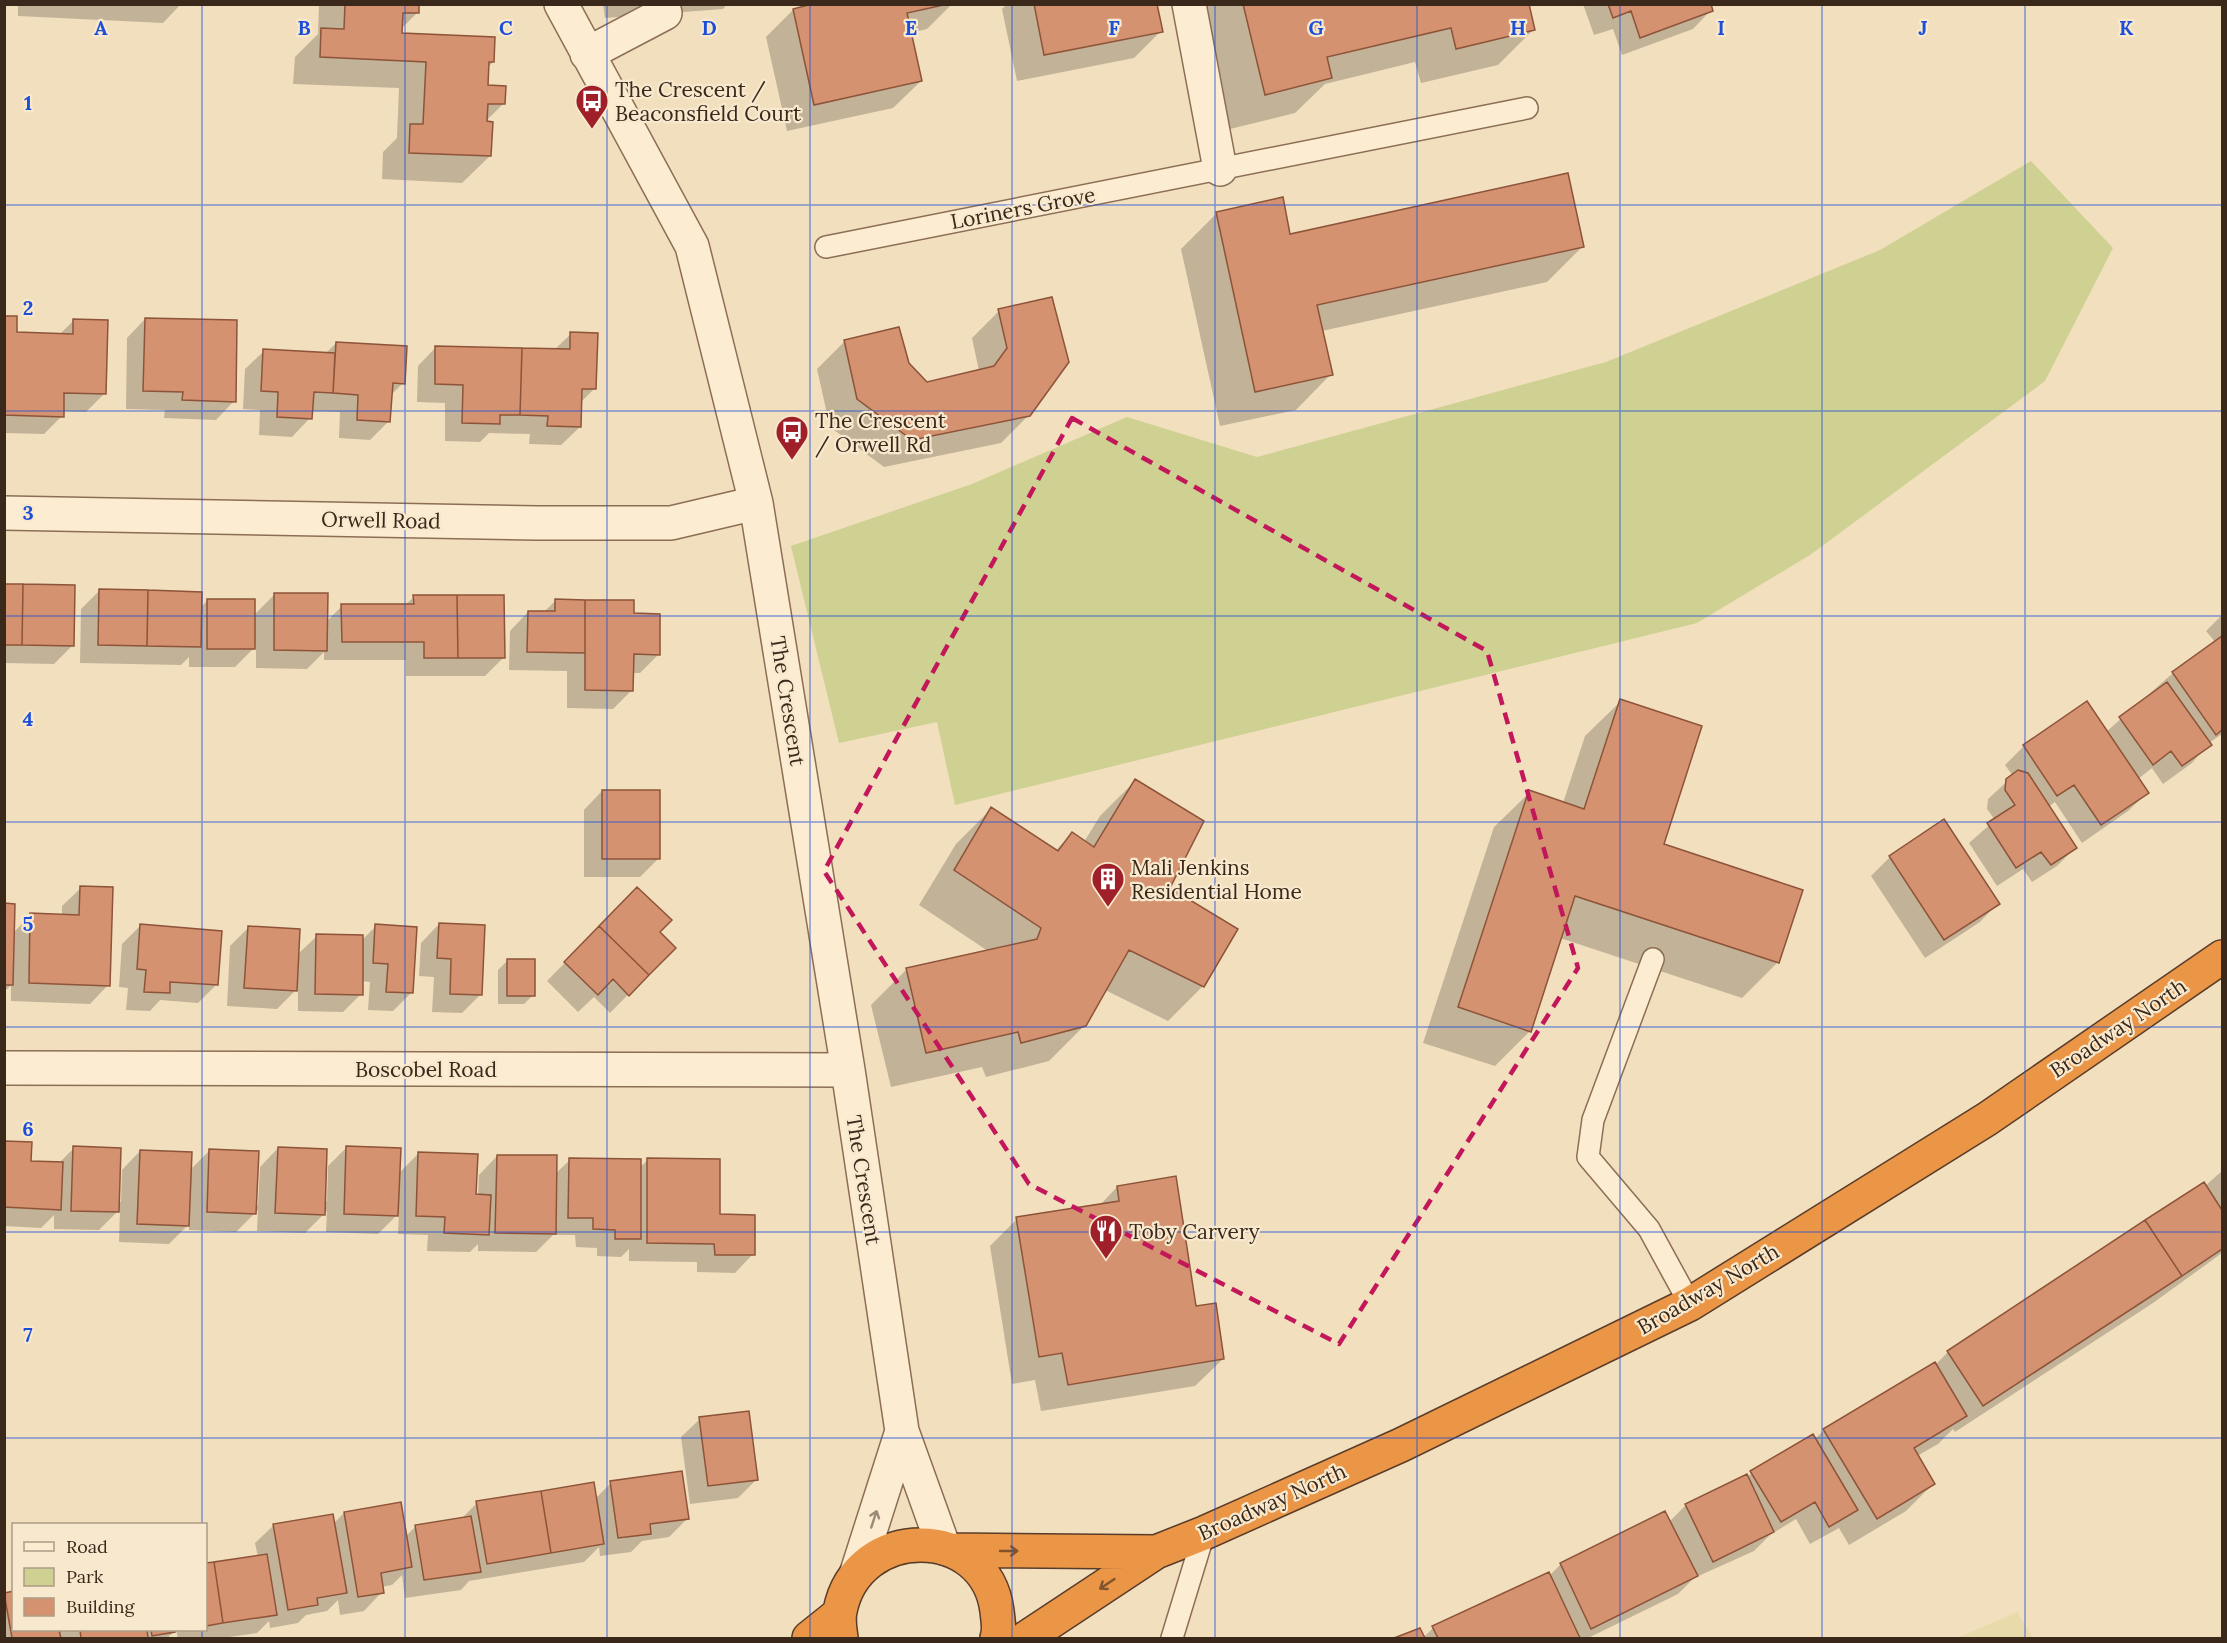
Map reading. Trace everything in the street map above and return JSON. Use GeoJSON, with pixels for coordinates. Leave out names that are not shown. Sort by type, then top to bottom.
{"type":"FeatureCollection","features":[{"type":"Feature","properties":{"kind":"highway","name":"Broadway North"},"geometry":{"type":"LineString","coordinates":[[1026,1638],[1156,1552],[1401,1445],[1690,1304],[1987,1119],[2223,957]]}},
{"type":"Feature","properties":{"kind":"highway","name":"Broadway North"},"geometry":{"type":"LineString","coordinates":[[856,1575],[875,1557],[900,1546],[928,1544],[947,1549],[1156,1552]]}},
{"type":"Feature","properties":{"kind":"highway"},"geometry":{"type":"LineString","coordinates":[[947,1549],[978,1569],[995,1597],[999,1631],[997,1638]]}},
{"type":"Feature","properties":{"kind":"highway"},"geometry":{"type":"LineString","coordinates":[[809,1638],[840,1626],[845,1593],[856,1575]]}},
{"type":"Feature","properties":{"kind":"street","name":"The Crescent"},"geometry":{"type":"LineString","coordinates":[[561,4],[692,246],[756,503],[848,1070],[902,1431],[947,1549]]}},
{"type":"Feature","properties":{"kind":"street"},"geometry":{"type":"LineString","coordinates":[[1189,4],[1220,169]]}},
{"type":"Feature","properties":{"kind":"street"},"geometry":{"type":"LineString","coordinates":[[587,54],[665,13]]}},
{"type":"Feature","properties":{"kind":"street","name":"Orwell Road"},"geometry":{"type":"LineString","coordinates":[[4,513],[526,523],[671,523],[756,503]]}},
{"type":"Feature","properties":{"kind":"street","name":"Boscobel Road"},"geometry":{"type":"LineString","coordinates":[[4,1068],[848,1070]]}},
{"type":"Feature","properties":{"kind":"street","name":"The Crescent"},"geometry":{"type":"LineString","coordinates":[[856,1575],[902,1431]]}},
{"type":"Feature","properties":{"kind":"lane","name":"Loriners Grove"},"geometry":{"type":"LineString","coordinates":[[826,247],[1527,108]]}},
{"type":"Feature","properties":{"kind":"lane"},"geometry":{"type":"LineString","coordinates":[[1653,959],[1593,1120],[1588,1157],[1649,1230],[1690,1304]]}},
{"type":"Feature","properties":{"kind":"lane"},"geometry":{"type":"LineString","coordinates":[[1172,1638],[1204,1533]]}},
{"type":"Feature","properties":{"kind":"highlighted area"},"geometry":{"type":"Polygon","coordinates":[[[1072,418],[1487,651],[1578,968],[1339,1344],[1029,1184],[824,871],[1072,418]]]}},
{"type":"Feature","properties":{"kind":"shaded area"},"geometry":{"type":"Polygon","coordinates":[[[2017,1612],[2033,1638],[1957,1638],[2017,1612]]]}},
{"type":"Feature","properties":{"kind":"green space"},"geometry":{"type":"Polygon","coordinates":[[[2031,161],[2113,248],[2045,381],[1810,555],[1697,623],[955,805],[937,722],[839,743],[791,546],[972,484],[1127,417],[1257,457],[1606,362],[1880,250],[2031,161]]]}},
{"type":"Feature","properties":{"kind":"building"},"geometry":{"type":"Polygon","coordinates":[[[345,4],[419,4],[419,13],[403,13],[402,33],[495,37],[494,62],[489,62],[488,85],[506,86],[505,104],[488,104],[487,121],[493,122],[491,156],[409,153],[410,124],[423,124],[426,62],[320,57],[321,28],[344,29],[345,4]]]}},
{"type":"Feature","properties":{"kind":"building"},"geometry":{"type":"Polygon","coordinates":[[[812,4],[948,4],[907,13],[922,81],[814,105],[793,9],[812,4]]]}},
{"type":"Feature","properties":{"kind":"building"},"geometry":{"type":"Polygon","coordinates":[[[1034,4],[1157,4],[1163,32],[1044,55],[1034,4]]]}},
{"type":"Feature","properties":{"kind":"building"},"geometry":{"type":"Polygon","coordinates":[[[1243,4],[1529,4],[1535,30],[1456,49],[1451,28],[1327,57],[1332,78],[1265,95],[1243,4]]]}},
{"type":"Feature","properties":{"kind":"building"},"geometry":{"type":"Polygon","coordinates":[[[1608,4],[1711,4],[1713,11],[1640,38],[1631,11],[1613,18],[1608,4]]]}},
{"type":"Feature","properties":{"kind":"building"},"geometry":{"type":"Polygon","coordinates":[[[1568,173],[1584,247],[1317,305],[1333,375],[1255,392],[1216,212],[1283,197],[1290,234],[1568,173]]]}},
{"type":"Feature","properties":{"kind":"building"},"geometry":{"type":"Polygon","coordinates":[[[1052,297],[1069,362],[1030,416],[912,440],[857,399],[844,340],[899,327],[909,363],[927,382],[994,366],[1007,348],[998,309],[1052,297]]]}},
{"type":"Feature","properties":{"kind":"building"},"geometry":{"type":"Polygon","coordinates":[[[4,316],[17,316],[17,332],[73,334],[73,319],[108,320],[106,394],[64,393],[64,417],[4,415],[4,316]]]}},
{"type":"Feature","properties":{"kind":"building"},"geometry":{"type":"Polygon","coordinates":[[[145,318],[237,320],[236,402],[182,400],[183,392],[143,391],[145,318]]]}},
{"type":"Feature","properties":{"kind":"building"},"geometry":{"type":"Polygon","coordinates":[[[570,332],[598,333],[596,389],[582,389],[581,427],[547,426],[548,416],[520,415],[522,348],[570,349],[570,332]]]}},
{"type":"Feature","properties":{"kind":"building"},"geometry":{"type":"Polygon","coordinates":[[[336,342],[407,346],[405,384],[393,383],[390,422],[357,420],[358,395],[333,393],[336,342]]]}},
{"type":"Feature","properties":{"kind":"building"},"geometry":{"type":"Polygon","coordinates":[[[435,346],[522,348],[520,415],[500,415],[500,424],[462,423],[463,385],[435,384],[435,346]]]}},
{"type":"Feature","properties":{"kind":"building"},"geometry":{"type":"Polygon","coordinates":[[[263,349],[335,353],[333,393],[314,392],[312,419],[277,417],[278,392],[261,391],[263,349]]]}},
{"type":"Feature","properties":{"kind":"building"},"geometry":{"type":"Polygon","coordinates":[[[4,584],[23,584],[22,645],[4,645],[4,584]]]}},
{"type":"Feature","properties":{"kind":"building"},"geometry":{"type":"Polygon","coordinates":[[[23,584],[75,585],[74,646],[22,645],[23,584]]]}},
{"type":"Feature","properties":{"kind":"building"},"geometry":{"type":"Polygon","coordinates":[[[99,589],[148,590],[147,646],[98,645],[99,589]]]}},
{"type":"Feature","properties":{"kind":"building"},"geometry":{"type":"Polygon","coordinates":[[[148,590],[202,592],[201,647],[147,646],[148,590]]]}},
{"type":"Feature","properties":{"kind":"building"},"geometry":{"type":"Polygon","coordinates":[[[274,593],[328,593],[327,651],[274,650],[274,593]]]}},
{"type":"Feature","properties":{"kind":"building"},"geometry":{"type":"Polygon","coordinates":[[[413,595],[457,595],[458,658],[424,658],[424,642],[342,642],[341,604],[414,604],[413,595]]]}},
{"type":"Feature","properties":{"kind":"building"},"geometry":{"type":"Polygon","coordinates":[[[457,595],[504,595],[505,658],[458,658],[457,595]]]}},
{"type":"Feature","properties":{"kind":"building"},"geometry":{"type":"Polygon","coordinates":[[[207,599],[255,599],[255,649],[207,649],[207,599]]]}},
{"type":"Feature","properties":{"kind":"building"},"geometry":{"type":"Polygon","coordinates":[[[555,599],[585,600],[585,653],[527,652],[528,611],[555,611],[555,599]]]}},
{"type":"Feature","properties":{"kind":"building"},"geometry":{"type":"Polygon","coordinates":[[[585,600],[634,600],[634,613],[660,614],[660,655],[634,654],[633,691],[585,690],[585,600]]]}},
{"type":"Feature","properties":{"kind":"building"},"geometry":{"type":"Polygon","coordinates":[[[2222,636],[2222,730],[2216,735],[2172,672],[2222,636]]]}},
{"type":"Feature","properties":{"kind":"building"},"geometry":{"type":"Polygon","coordinates":[[[2167,682],[2212,745],[2182,766],[2171,751],[2153,765],[2119,717],[2167,682]]]}},
{"type":"Feature","properties":{"kind":"building"},"geometry":{"type":"Polygon","coordinates":[[[1620,699],[1702,726],[1664,844],[1803,890],[1779,963],[1575,896],[1531,1032],[1458,1007],[1529,790],[1584,809],[1620,699]]]}},
{"type":"Feature","properties":{"kind":"building"},"geometry":{"type":"Polygon","coordinates":[[[2087,701],[2149,793],[2101,825],[2074,785],[2057,796],[2023,745],[2087,701]]]}},
{"type":"Feature","properties":{"kind":"building"},"geometry":{"type":"Polygon","coordinates":[[[2018,770],[2028,773],[2077,848],[2051,865],[2041,852],[2016,868],[1987,823],[2015,805],[2005,790],[2006,779],[2018,770]]]}},
{"type":"Feature","properties":{"kind":"building","name":"Mali Jenkins Residential Home"},"geometry":{"type":"Polygon","coordinates":[[[1135,779],[1204,821],[1170,888],[1238,929],[1204,987],[1129,950],[1086,1026],[1021,1043],[1018,1032],[926,1053],[906,968],[1037,939],[1041,928],[954,870],[991,807],[1058,851],[1072,832],[1094,847],[1135,779]]]}},
{"type":"Feature","properties":{"kind":"building"},"geometry":{"type":"Polygon","coordinates":[[[602,790],[660,790],[660,859],[602,859],[602,790]]]}},
{"type":"Feature","properties":{"kind":"building"},"geometry":{"type":"Polygon","coordinates":[[[1944,819],[2000,904],[1944,940],[1889,856],[1944,819]]]}},
{"type":"Feature","properties":{"kind":"building"},"geometry":{"type":"Polygon","coordinates":[[[80,886],[113,887],[110,986],[29,983],[30,913],[79,915],[80,886]]]}},
{"type":"Feature","properties":{"kind":"building"},"geometry":{"type":"Polygon","coordinates":[[[637,887],[672,920],[660,932],[676,948],[649,975],[599,926],[637,887]]]}},
{"type":"Feature","properties":{"kind":"building"},"geometry":{"type":"Polygon","coordinates":[[[4,903],[15,904],[13,985],[4,985],[4,903]]]}},
{"type":"Feature","properties":{"kind":"building"},"geometry":{"type":"Polygon","coordinates":[[[439,923],[485,925],[482,995],[450,994],[451,959],[437,958],[439,923]]]}},
{"type":"Feature","properties":{"kind":"building"},"geometry":{"type":"Polygon","coordinates":[[[140,924],[222,931],[218,985],[170,982],[170,993],[144,992],[146,970],[137,969],[140,924]]]}},
{"type":"Feature","properties":{"kind":"building"},"geometry":{"type":"Polygon","coordinates":[[[375,924],[417,927],[413,993],[386,992],[388,964],[373,963],[375,924]]]}},
{"type":"Feature","properties":{"kind":"building"},"geometry":{"type":"Polygon","coordinates":[[[248,926],[300,929],[297,991],[244,988],[248,926]]]}},
{"type":"Feature","properties":{"kind":"building"},"geometry":{"type":"Polygon","coordinates":[[[599,926],[649,975],[629,996],[613,979],[598,995],[564,962],[599,926]]]}},
{"type":"Feature","properties":{"kind":"building"},"geometry":{"type":"Polygon","coordinates":[[[316,934],[363,935],[363,995],[315,994],[316,934]]]}},
{"type":"Feature","properties":{"kind":"building"},"geometry":{"type":"Polygon","coordinates":[[[507,959],[535,959],[535,996],[507,996],[507,959]]]}},
{"type":"Feature","properties":{"kind":"building"},"geometry":{"type":"Polygon","coordinates":[[[4,1141],[32,1142],[31,1161],[63,1162],[61,1210],[4,1207],[4,1141]]]}},
{"type":"Feature","properties":{"kind":"building"},"geometry":{"type":"Polygon","coordinates":[[[73,1146],[121,1148],[119,1212],[71,1211],[73,1146]]]}},
{"type":"Feature","properties":{"kind":"building"},"geometry":{"type":"Polygon","coordinates":[[[346,1146],[401,1148],[398,1216],[344,1214],[346,1146]]]}},
{"type":"Feature","properties":{"kind":"building"},"geometry":{"type":"Polygon","coordinates":[[[278,1147],[327,1149],[325,1215],[275,1213],[278,1147]]]}},
{"type":"Feature","properties":{"kind":"building"},"geometry":{"type":"Polygon","coordinates":[[[209,1149],[259,1151],[256,1214],[207,1212],[209,1149]]]}},
{"type":"Feature","properties":{"kind":"building"},"geometry":{"type":"Polygon","coordinates":[[[140,1150],[192,1152],[189,1226],[137,1224],[140,1150]]]}},
{"type":"Feature","properties":{"kind":"building"},"geometry":{"type":"Polygon","coordinates":[[[418,1152],[478,1154],[476,1194],[491,1195],[489,1235],[444,1233],[445,1217],[416,1216],[418,1152]]]}},
{"type":"Feature","properties":{"kind":"building"},"geometry":{"type":"Polygon","coordinates":[[[497,1155],[557,1155],[556,1234],[495,1233],[497,1155]]]}},
{"type":"Feature","properties":{"kind":"building"},"geometry":{"type":"Polygon","coordinates":[[[569,1158],[641,1159],[641,1239],[615,1239],[615,1230],[593,1229],[593,1218],[568,1218],[569,1158]]]}},
{"type":"Feature","properties":{"kind":"building"},"geometry":{"type":"Polygon","coordinates":[[[647,1158],[720,1159],[720,1214],[755,1215],[755,1255],[715,1255],[714,1244],[647,1243],[647,1158]]]}},
{"type":"Feature","properties":{"kind":"building","name":"Toby Carvery"},"geometry":{"type":"Polygon","coordinates":[[[1176,1176],[1196,1306],[1216,1303],[1224,1359],[1068,1385],[1062,1353],[1039,1357],[1016,1217],[1119,1201],[1117,1186],[1176,1176]]]}},
{"type":"Feature","properties":{"kind":"building"},"geometry":{"type":"Polygon","coordinates":[[[2204,1182],[2222,1210],[2222,1249],[2182,1276],[2145,1220],[2204,1182]]]}},
{"type":"Feature","properties":{"kind":"building"},"geometry":{"type":"Polygon","coordinates":[[[2145,1220],[2182,1276],[1983,1406],[1947,1351],[2145,1220]]]}},
{"type":"Feature","properties":{"kind":"building"},"geometry":{"type":"Polygon","coordinates":[[[1935,1362],[1967,1416],[1914,1448],[1935,1484],[1877,1519],[1823,1429],[1935,1362]]]}},
{"type":"Feature","properties":{"kind":"building"},"geometry":{"type":"Polygon","coordinates":[[[749,1411],[758,1480],[708,1486],[699,1417],[749,1411]]]}},
{"type":"Feature","properties":{"kind":"building"},"geometry":{"type":"Polygon","coordinates":[[[1813,1434],[1858,1510],[1829,1527],[1815,1502],[1781,1522],[1750,1471],[1813,1434]]]}},
{"type":"Feature","properties":{"kind":"building"},"geometry":{"type":"Polygon","coordinates":[[[682,1471],[689,1519],[650,1524],[651,1534],[618,1538],[610,1481],[682,1471]]]}},
{"type":"Feature","properties":{"kind":"building"},"geometry":{"type":"Polygon","coordinates":[[[1747,1474],[1774,1532],[1713,1562],[1685,1504],[1747,1474]]]}},
{"type":"Feature","properties":{"kind":"building"},"geometry":{"type":"Polygon","coordinates":[[[594,1482],[604,1544],[551,1553],[541,1491],[594,1482]]]}},
{"type":"Feature","properties":{"kind":"building"},"geometry":{"type":"Polygon","coordinates":[[[541,1491],[551,1553],[487,1564],[476,1501],[541,1491]]]}},
{"type":"Feature","properties":{"kind":"building"},"geometry":{"type":"Polygon","coordinates":[[[401,1502],[412,1567],[381,1573],[384,1593],[358,1597],[344,1512],[401,1502]]]}},
{"type":"Feature","properties":{"kind":"building"},"geometry":{"type":"Polygon","coordinates":[[[1665,1511],[1698,1576],[1591,1629],[1560,1563],[1665,1511]]]}},
{"type":"Feature","properties":{"kind":"building"},"geometry":{"type":"Polygon","coordinates":[[[333,1514],[347,1593],[317,1598],[318,1605],[288,1610],[273,1524],[333,1514]]]}},
{"type":"Feature","properties":{"kind":"building"},"geometry":{"type":"Polygon","coordinates":[[[471,1516],[481,1572],[424,1580],[415,1525],[471,1516]]]}},
{"type":"Feature","properties":{"kind":"building"},"geometry":{"type":"Polygon","coordinates":[[[267,1554],[277,1615],[223,1623],[214,1562],[267,1554]]]}},
{"type":"Feature","properties":{"kind":"building"},"geometry":{"type":"Polygon","coordinates":[[[214,1562],[223,1623],[207,1626],[207,1563],[214,1562]]]}},
{"type":"Feature","properties":{"kind":"building"},"geometry":{"type":"Polygon","coordinates":[[[1549,1572],[1580,1638],[1438,1638],[1432,1626],[1549,1572]]]}},
{"type":"Feature","properties":{"kind":"building"},"geometry":{"type":"Polygon","coordinates":[[[12,1591],[12,1631],[59,1631],[61,1638],[12,1638],[4,1593],[12,1591]]]}},
{"type":"Feature","properties":{"kind":"building"},"geometry":{"type":"Polygon","coordinates":[[[1420,1628],[1425,1638],[1394,1638],[1420,1628]]]}},
{"type":"Feature","properties":{"kind":"building"},"geometry":{"type":"Polygon","coordinates":[[[80,1631],[147,1631],[148,1638],[81,1638],[80,1631]]]}},
{"type":"Feature","properties":{"kind":"building"},"geometry":{"type":"Polygon","coordinates":[[[151,1631],[175,1631],[175,1632],[152,1636],[151,1631]]]}},
{"type":"Feature","properties":{"kind":"place","name":"The Crescent / Beaconsfield Court"},"geometry":{"type":"Point","coordinates":[592,130]}},
{"type":"Feature","properties":{"kind":"place","name":"The Crescent / Orwell Rd"},"geometry":{"type":"Point","coordinates":[792,461]}},
{"type":"Feature","properties":{"kind":"place","name":"Mali Jenkins Residential Home"},"geometry":{"type":"Point","coordinates":[1108,908]}},
{"type":"Feature","properties":{"kind":"place","name":"Toby Carvery"},"geometry":{"type":"Point","coordinates":[1106,1260]}}]}
